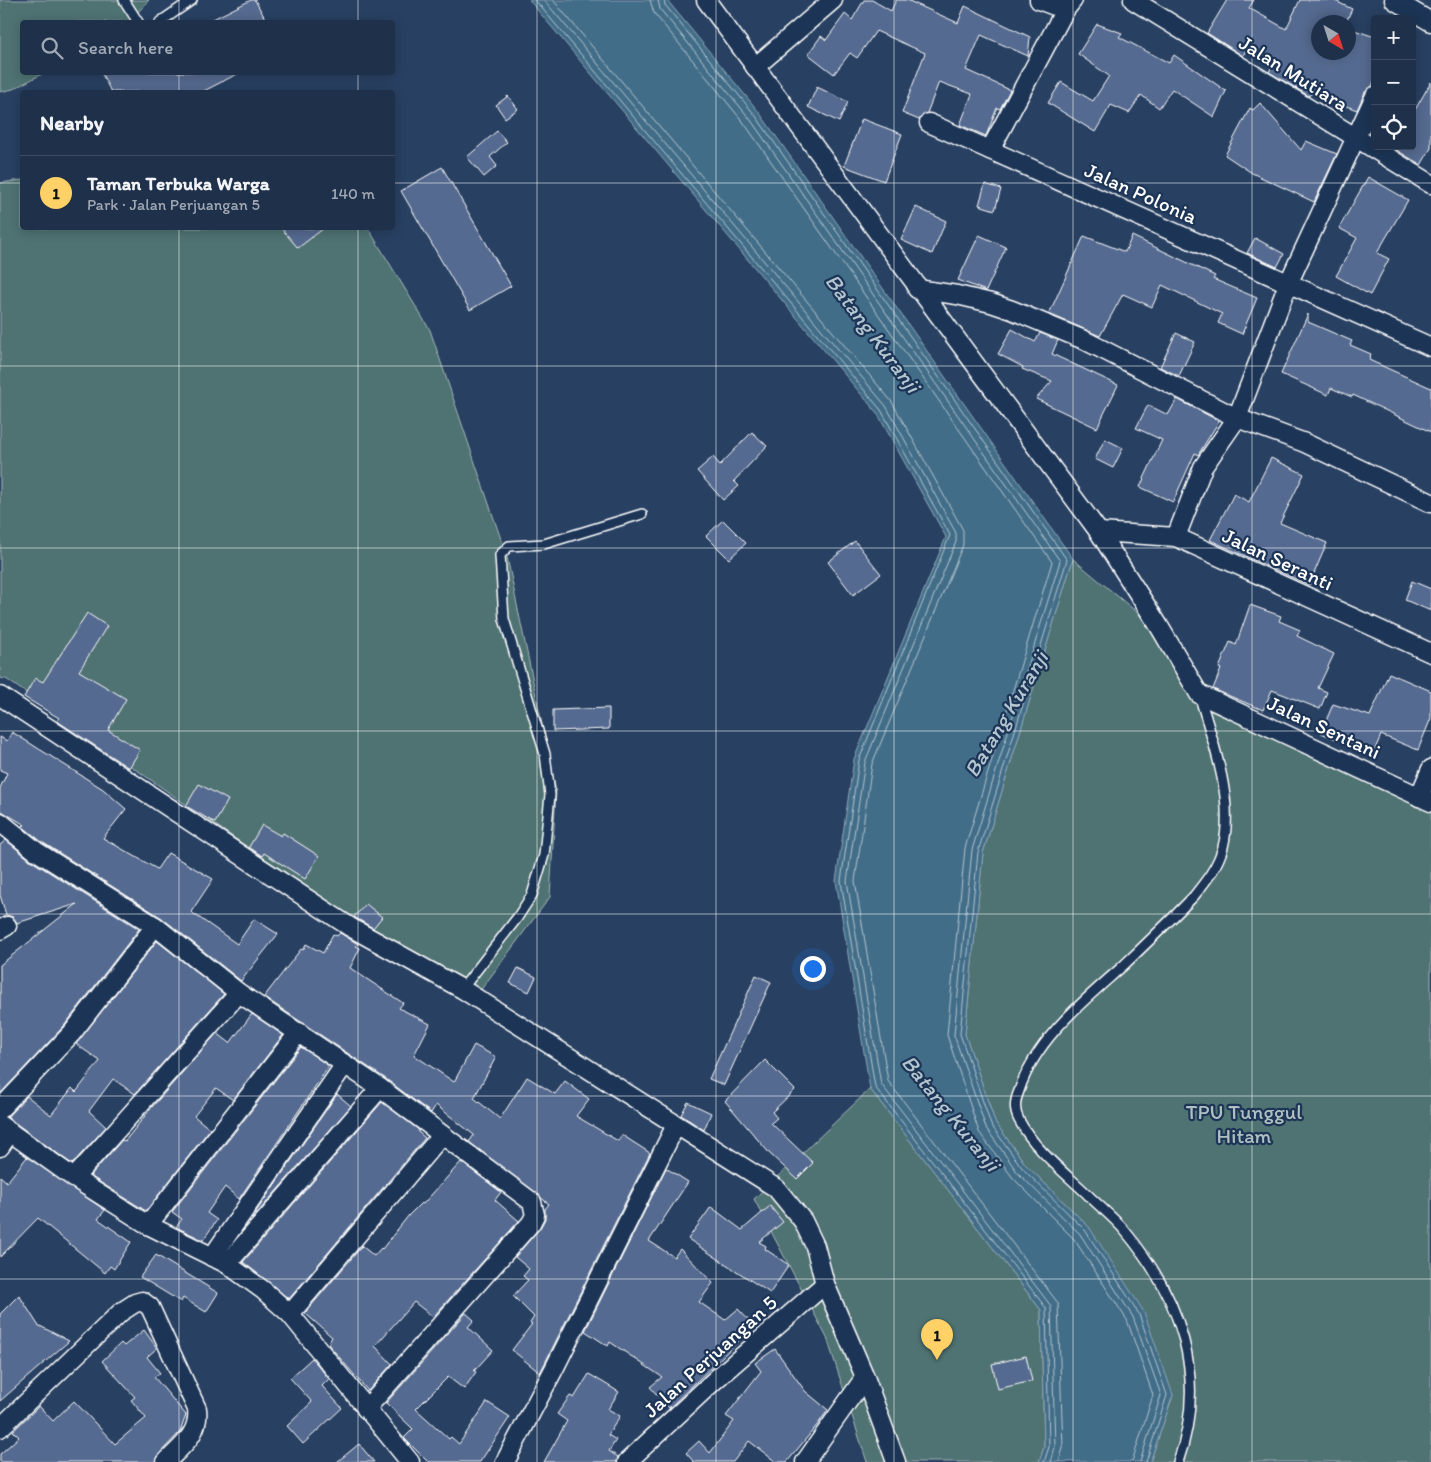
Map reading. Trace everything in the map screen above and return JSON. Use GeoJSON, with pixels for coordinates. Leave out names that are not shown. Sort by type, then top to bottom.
{"type":"FeatureCollection","features":[{"type":"Feature","properties":{"kind":"street"},"geometry":{"type":"LineString","coordinates":[[706,0],[917,289],[1099,532],[1159,626],[1199,694]]}},
{"type":"Feature","properties":{"kind":"street"},"geometry":{"type":"LineString","coordinates":[[755,67],[833,0]]}},
{"type":"Feature","properties":{"kind":"street"},"geometry":{"type":"LineString","coordinates":[[990,150],[1069,5],[1039,0]]}},
{"type":"Feature","properties":{"kind":"street","name":"Jalan Mutiara"},"geometry":{"type":"LineString","coordinates":[[1133,0],[1431,184]]}},
{"type":"Feature","properties":{"kind":"street"},"geometry":{"type":"LineString","coordinates":[[1394,0],[1414,10],[1431,22]]}},
{"type":"Feature","properties":{"kind":"street"},"geometry":{"type":"LineString","coordinates":[[1176,537],[1203,467],[1237,418],[1288,284],[1371,105]]}},
{"type":"Feature","properties":{"kind":"street","name":"Jalan Polonia"},"geometry":{"type":"LineString","coordinates":[[929,123],[1431,347]]}},
{"type":"Feature","properties":{"kind":"street"},"geometry":{"type":"LineString","coordinates":[[917,289],[956,295],[992,303],[1012,310],[1084,340],[1237,418],[1305,443],[1431,503]]}},
{"type":"Feature","properties":{"kind":"street","name":"Jalan Seranti"},"geometry":{"type":"LineString","coordinates":[[1099,532],[1176,537],[1431,653]]}},
{"type":"Feature","properties":{"kind":"street","name":"Jalan Sentani"},"geometry":{"type":"LineString","coordinates":[[1199,694],[1425,799]]}},
{"type":"Feature","properties":{"kind":"street"},"geometry":{"type":"LineString","coordinates":[[0,696],[350,927],[462,989],[776,1188],[803,1221],[811,1238],[825,1284],[865,1377],[896,1462]]}},
{"type":"Feature","properties":{"kind":"street"},"geometry":{"type":"LineString","coordinates":[[1425,799],[1431,769]]}},
{"type":"Feature","properties":{"kind":"street"},"geometry":{"type":"LineString","coordinates":[[0,822],[36,851],[155,926],[239,993],[300,1032],[380,1088],[526,1196],[535,1206],[535,1215],[531,1224],[366,1409]]}},
{"type":"Feature","properties":{"kind":"street"},"geometry":{"type":"LineString","coordinates":[[0,1109],[72,1033],[155,926]]}},
{"type":"Feature","properties":{"kind":"street"},"geometry":{"type":"LineString","coordinates":[[74,1178],[239,993]]}},
{"type":"Feature","properties":{"kind":"street"},"geometry":{"type":"LineString","coordinates":[[148,1225],[300,1032]]}},
{"type":"Feature","properties":{"kind":"street"},"geometry":{"type":"LineString","coordinates":[[219,1260],[345,1064]]}},
{"type":"Feature","properties":{"kind":"street"},"geometry":{"type":"LineString","coordinates":[[219,1260],[380,1088]]}},
{"type":"Feature","properties":{"kind":"street"},"geometry":{"type":"LineString","coordinates":[[505,1462],[676,1125]]}},
{"type":"Feature","properties":{"kind":"street"},"geometry":{"type":"LineString","coordinates":[[0,1146],[5,1128],[74,1178],[148,1225],[219,1260],[264,1290],[290,1314],[410,1462]]}},
{"type":"Feature","properties":{"kind":"street"},"geometry":{"type":"LineString","coordinates":[[290,1314],[442,1135]]}},
{"type":"Feature","properties":{"kind":"street","name":"Jalan Perjuangan 5"},"geometry":{"type":"LineString","coordinates":[[626,1462],[715,1380],[825,1284]]}},
{"type":"Feature","properties":{"kind":"street"},"geometry":{"type":"LineString","coordinates":[[0,1428],[121,1312],[134,1302],[142,1301],[148,1304],[197,1409],[198,1420],[191,1437],[166,1462]]}},
{"type":"Feature","properties":{"kind":"street"},"geometry":{"type":"LineString","coordinates":[[805,1462],[865,1377]]}},
{"type":"Feature","properties":{"kind":"lane"},"geometry":{"type":"LineString","coordinates":[[124,0],[137,20]]}},
{"type":"Feature","properties":{"kind":"lane"},"geometry":{"type":"LineString","coordinates":[[163,20],[192,0]]}},
{"type":"Feature","properties":{"kind":"lane"},"geometry":{"type":"LineString","coordinates":[[462,989],[518,918],[532,895],[544,855],[549,803],[545,754],[504,619],[500,555],[509,546],[544,544],[642,514]]}},
{"type":"Feature","properties":{"kind":"lane"},"geometry":{"type":"LineString","coordinates":[[1178,1462],[1190,1412],[1190,1375],[1186,1341],[1169,1296],[1151,1266],[1124,1231],[1034,1141],[1018,1118],[1015,1107],[1018,1091],[1028,1070],[1046,1041],[1069,1016],[1194,896],[1211,875],[1218,861],[1226,828],[1221,773],[1199,694]]}},
{"type":"Feature","properties":{"kind":"green space"},"geometry":{"type":"Polygon","coordinates":[[[0,0],[149,0],[131,20],[20,20],[20,75],[40,75],[13,89],[0,92],[0,0]]]}},
{"type":"Feature","properties":{"kind":"green space"},"geometry":{"type":"Polygon","coordinates":[[[20,180],[20,230],[369,230],[430,330],[507,557],[556,791],[550,897],[471,1003],[6,679],[0,678],[0,183],[20,180]]]}},
{"type":"Feature","properties":{"kind":"green space","name":"TPU Tunggul Hitam"},"geometry":{"type":"Polygon","coordinates":[[[1073,559],[1139,614],[1204,708],[1431,809],[1431,1462],[1150,1462],[1173,1395],[1089,1227],[1026,1165],[995,1122],[965,1034],[983,853],[1073,559]]]}},
{"type":"Feature","properties":{"kind":"green space"},"geometry":{"type":"Polygon","coordinates":[[[870,1089],[1041,1310],[1044,1447],[1039,1462],[867,1462],[827,1338],[754,1199],[870,1089]]]}},
{"type":"Feature","properties":{"kind":"water","name":"Batang Kuranji"},"geometry":{"type":"Polygon","coordinates":[[[529,0],[667,0],[759,112],[1073,559],[983,853],[965,1034],[995,1122],[1026,1165],[1089,1227],[1144,1312],[1173,1395],[1150,1462],[1039,1462],[1044,1447],[1041,1310],[870,1089],[836,881],[854,759],[946,537],[877,413],[529,0]]]}},
{"type":"Feature","properties":{"kind":"building"},"geometry":{"type":"Polygon","coordinates":[[[251,0],[255,0],[266,20],[211,20],[251,0]]]}},
{"type":"Feature","properties":{"kind":"building"},"geometry":{"type":"Polygon","coordinates":[[[864,0],[872,0],[891,11],[896,0],[907,0],[958,23],[965,6],[1030,37],[1028,56],[981,35],[966,70],[1010,90],[1000,109],[997,108],[986,136],[960,125],[972,94],[939,82],[927,113],[919,120],[902,113],[925,53],[876,31],[857,58],[850,53],[834,74],[808,54],[821,36],[826,40],[845,14],[852,20],[864,0]]]}},
{"type":"Feature","properties":{"kind":"building"},"geometry":{"type":"Polygon","coordinates":[[[1227,0],[1254,0],[1249,8],[1286,29],[1300,0],[1333,0],[1352,9],[1349,15],[1311,15],[1311,60],[1356,60],[1356,31],[1371,36],[1371,87],[1365,92],[1357,110],[1311,93],[1309,96],[1269,72],[1275,60],[1247,48],[1243,56],[1207,33],[1227,0]]]}},
{"type":"Feature","properties":{"kind":"building"},"geometry":{"type":"Polygon","coordinates":[[[1097,24],[1122,33],[1119,37],[1169,63],[1174,55],[1226,91],[1214,117],[1172,89],[1159,108],[1141,95],[1129,113],[1111,105],[1095,132],[1048,103],[1061,82],[1093,101],[1109,76],[1078,54],[1097,24]]]}},
{"type":"Feature","properties":{"kind":"building"},"geometry":{"type":"Polygon","coordinates":[[[102,75],[235,75],[206,90],[110,90],[102,75]]]}},
{"type":"Feature","properties":{"kind":"building"},"geometry":{"type":"Polygon","coordinates":[[[1431,82],[1431,148],[1421,165],[1397,150],[1416,150],[1416,108],[1431,82]]]}},
{"type":"Feature","properties":{"kind":"building"},"geometry":{"type":"Polygon","coordinates":[[[817,87],[848,102],[839,122],[808,107],[817,87]]]}},
{"type":"Feature","properties":{"kind":"building"},"geometry":{"type":"Polygon","coordinates":[[[508,96],[518,109],[505,118],[496,105],[508,96]]]}},
{"type":"Feature","properties":{"kind":"building"},"geometry":{"type":"Polygon","coordinates":[[[1260,103],[1301,150],[1306,141],[1337,154],[1314,202],[1252,173],[1225,155],[1250,108],[1253,110],[1260,103]]]}},
{"type":"Feature","properties":{"kind":"building"},"geometry":{"type":"Polygon","coordinates":[[[862,119],[902,134],[884,181],[844,166],[862,119]]]}},
{"type":"Feature","properties":{"kind":"building"},"geometry":{"type":"Polygon","coordinates":[[[497,131],[507,142],[490,157],[497,166],[484,177],[467,157],[497,131]]]}},
{"type":"Feature","properties":{"kind":"building"},"geometry":{"type":"Polygon","coordinates":[[[442,167],[511,286],[470,310],[401,191],[442,167]]]}},
{"type":"Feature","properties":{"kind":"building"},"geometry":{"type":"Polygon","coordinates":[[[1368,177],[1408,200],[1377,253],[1389,259],[1370,295],[1336,276],[1357,238],[1339,228],[1368,177]]]}},
{"type":"Feature","properties":{"kind":"building"},"geometry":{"type":"Polygon","coordinates":[[[985,184],[1001,189],[995,210],[979,205],[985,184]]]}},
{"type":"Feature","properties":{"kind":"building"},"geometry":{"type":"Polygon","coordinates":[[[916,207],[946,221],[932,254],[901,240],[916,207]]]}},
{"type":"Feature","properties":{"kind":"building"},"geometry":{"type":"Polygon","coordinates":[[[283,230],[321,230],[298,248],[283,230]]]}},
{"type":"Feature","properties":{"kind":"building"},"geometry":{"type":"Polygon","coordinates":[[[979,235],[1006,247],[986,291],[958,280],[979,235]]]}},
{"type":"Feature","properties":{"kind":"building"},"geometry":{"type":"Polygon","coordinates":[[[1084,236],[1125,252],[1132,236],[1215,276],[1213,279],[1257,298],[1242,334],[1218,323],[1222,314],[1162,285],[1152,307],[1123,294],[1100,336],[1049,314],[1084,236]]]}},
{"type":"Feature","properties":{"kind":"building"},"geometry":{"type":"Polygon","coordinates":[[[1255,238],[1284,254],[1277,267],[1247,253],[1255,238]]]}},
{"type":"Feature","properties":{"kind":"building"},"geometry":{"type":"Polygon","coordinates":[[[1308,314],[1308,322],[1352,341],[1350,345],[1371,354],[1369,360],[1431,388],[1431,432],[1353,395],[1352,397],[1331,388],[1328,395],[1281,374],[1308,314]]]}},
{"type":"Feature","properties":{"kind":"building"},"geometry":{"type":"Polygon","coordinates":[[[1012,329],[1035,342],[1040,333],[1058,340],[1052,354],[1118,385],[1097,428],[1036,399],[1052,381],[1022,369],[1023,367],[998,354],[1012,329]]]}},
{"type":"Feature","properties":{"kind":"building"},"geometry":{"type":"Polygon","coordinates":[[[1176,333],[1195,342],[1179,376],[1160,367],[1176,333]]]}},
{"type":"Feature","properties":{"kind":"building"},"geometry":{"type":"Polygon","coordinates":[[[1177,399],[1219,421],[1198,455],[1195,453],[1173,502],[1140,487],[1162,440],[1136,428],[1148,405],[1168,415],[1177,399]]]}},
{"type":"Feature","properties":{"kind":"building"},"geometry":{"type":"Polygon","coordinates":[[[752,432],[767,446],[734,481],[739,486],[723,500],[697,471],[713,457],[720,465],[752,432]]]}},
{"type":"Feature","properties":{"kind":"building"},"geometry":{"type":"Polygon","coordinates":[[[1105,439],[1123,448],[1113,468],[1095,459],[1105,439]]]}},
{"type":"Feature","properties":{"kind":"building"},"geometry":{"type":"Polygon","coordinates":[[[1271,458],[1304,474],[1280,523],[1327,543],[1309,585],[1210,540],[1234,494],[1249,502],[1271,458]]]}},
{"type":"Feature","properties":{"kind":"building"},"geometry":{"type":"Polygon","coordinates":[[[723,520],[746,543],[729,559],[706,536],[723,520]]]}},
{"type":"Feature","properties":{"kind":"building"},"geometry":{"type":"Polygon","coordinates":[[[855,541],[881,574],[853,595],[828,562],[855,541]]]}},
{"type":"Feature","properties":{"kind":"building"},"geometry":{"type":"Polygon","coordinates":[[[1412,581],[1431,589],[1431,611],[1405,600],[1412,581]]]}},
{"type":"Feature","properties":{"kind":"building"},"geometry":{"type":"Polygon","coordinates":[[[1250,605],[1281,616],[1279,621],[1300,630],[1297,636],[1334,654],[1318,688],[1327,692],[1320,709],[1272,690],[1263,710],[1213,689],[1221,669],[1219,668],[1230,642],[1236,645],[1250,605]]]}},
{"type":"Feature","properties":{"kind":"building"},"geometry":{"type":"Polygon","coordinates":[[[87,613],[107,626],[79,671],[126,699],[108,730],[140,750],[129,768],[57,721],[59,718],[24,697],[35,678],[43,682],[87,613]]]}},
{"type":"Feature","properties":{"kind":"building"},"geometry":{"type":"Polygon","coordinates":[[[1389,673],[1431,691],[1431,718],[1418,750],[1381,735],[1373,754],[1321,733],[1333,704],[1370,716],[1389,673]]]}},
{"type":"Feature","properties":{"kind":"building"},"geometry":{"type":"Polygon","coordinates":[[[609,708],[609,729],[553,731],[553,710],[609,708]]]}},
{"type":"Feature","properties":{"kind":"building"},"geometry":{"type":"Polygon","coordinates":[[[12,732],[103,789],[126,809],[103,838],[157,869],[168,853],[213,879],[191,912],[237,944],[254,919],[278,934],[241,981],[162,918],[42,842],[22,826],[25,825],[0,810],[0,788],[7,773],[0,770],[0,737],[7,741],[12,732]]]}},
{"type":"Feature","properties":{"kind":"building"},"geometry":{"type":"Polygon","coordinates":[[[199,784],[228,800],[215,823],[186,806],[199,784]]]}},
{"type":"Feature","properties":{"kind":"building"},"geometry":{"type":"Polygon","coordinates":[[[262,825],[281,836],[283,833],[319,856],[305,879],[264,853],[262,856],[249,847],[262,825]]]}},
{"type":"Feature","properties":{"kind":"building"},"geometry":{"type":"Polygon","coordinates":[[[6,840],[30,860],[139,929],[64,1026],[0,1094],[0,965],[77,904],[17,923],[13,917],[6,915],[0,895],[0,845],[6,840]]]}},
{"type":"Feature","properties":{"kind":"building"},"geometry":{"type":"Polygon","coordinates":[[[366,904],[382,917],[373,928],[354,917],[366,904]]]}},
{"type":"Feature","properties":{"kind":"building"},"geometry":{"type":"Polygon","coordinates":[[[340,933],[358,944],[356,946],[360,948],[350,968],[403,1003],[399,1008],[430,1024],[414,1055],[454,1082],[474,1045],[496,1057],[474,1098],[500,1119],[527,1077],[555,1094],[565,1081],[589,1099],[576,1116],[618,1141],[622,1135],[650,1153],[540,1373],[512,1350],[532,1324],[530,1323],[534,1317],[513,1296],[528,1280],[523,1276],[529,1269],[515,1257],[540,1228],[545,1219],[545,1209],[549,1204],[469,1142],[474,1135],[436,1105],[431,1113],[386,1079],[264,997],[306,944],[323,953],[333,934],[337,936],[340,933]]]}},
{"type":"Feature","properties":{"kind":"building"},"geometry":{"type":"Polygon","coordinates":[[[157,941],[224,994],[135,1094],[113,1079],[89,1111],[106,1127],[72,1164],[7,1117],[27,1096],[51,1115],[72,1088],[76,1092],[100,1061],[76,1044],[157,941]]]}},
{"type":"Feature","properties":{"kind":"building"},"geometry":{"type":"Polygon","coordinates":[[[518,968],[536,977],[529,992],[510,983],[518,968]]]}},
{"type":"Feature","properties":{"kind":"building"},"geometry":{"type":"Polygon","coordinates":[[[756,975],[771,982],[724,1085],[709,1079],[756,975]]]}},
{"type":"Feature","properties":{"kind":"building"},"geometry":{"type":"Polygon","coordinates":[[[252,1014],[283,1035],[233,1100],[216,1088],[194,1116],[210,1129],[146,1211],[90,1176],[122,1140],[125,1141],[217,1033],[230,1043],[252,1014]]]}},
{"type":"Feature","properties":{"kind":"building"},"geometry":{"type":"Polygon","coordinates":[[[301,1047],[329,1066],[239,1199],[225,1187],[207,1213],[217,1220],[203,1240],[176,1227],[182,1219],[172,1212],[301,1047]]]}},
{"type":"Feature","properties":{"kind":"building"},"geometry":{"type":"Polygon","coordinates":[[[765,1060],[795,1090],[772,1112],[777,1118],[771,1123],[813,1163],[797,1179],[770,1154],[725,1101],[765,1060]]]}},
{"type":"Feature","properties":{"kind":"building"},"geometry":{"type":"Polygon","coordinates":[[[337,1094],[351,1106],[251,1219],[337,1094]]]}},
{"type":"Feature","properties":{"kind":"building"},"geometry":{"type":"Polygon","coordinates":[[[382,1102],[419,1130],[418,1132],[425,1138],[289,1299],[243,1262],[382,1102]]]}},
{"type":"Feature","properties":{"kind":"building"},"geometry":{"type":"Polygon","coordinates":[[[688,1102],[711,1113],[704,1130],[681,1115],[688,1102]]]}},
{"type":"Feature","properties":{"kind":"building"},"geometry":{"type":"Polygon","coordinates":[[[27,1157],[105,1210],[98,1219],[131,1242],[114,1269],[110,1266],[105,1273],[38,1218],[0,1257],[0,1176],[7,1182],[27,1157]]]}},
{"type":"Feature","properties":{"kind":"building"},"geometry":{"type":"Polygon","coordinates":[[[461,1162],[501,1192],[495,1200],[519,1221],[433,1317],[414,1302],[375,1346],[392,1364],[368,1391],[328,1344],[332,1337],[305,1313],[362,1246],[374,1256],[382,1249],[409,1215],[421,1203],[423,1204],[461,1162]]]}},
{"type":"Feature","properties":{"kind":"building"},"geometry":{"type":"Polygon","coordinates":[[[666,1168],[688,1182],[649,1241],[674,1257],[680,1249],[713,1283],[699,1302],[725,1320],[738,1309],[754,1326],[669,1408],[650,1387],[662,1377],[610,1342],[608,1346],[585,1331],[666,1168]]]}},
{"type":"Feature","properties":{"kind":"building"},"geometry":{"type":"Polygon","coordinates":[[[770,1206],[783,1222],[759,1242],[766,1246],[765,1249],[789,1265],[770,1293],[688,1239],[711,1207],[742,1230],[770,1206]]]}},
{"type":"Feature","properties":{"kind":"building"},"geometry":{"type":"Polygon","coordinates":[[[156,1255],[218,1293],[206,1312],[183,1298],[181,1302],[140,1277],[156,1255]]]}},
{"type":"Feature","properties":{"kind":"building"},"geometry":{"type":"Polygon","coordinates":[[[19,1295],[38,1325],[69,1341],[0,1401],[0,1314],[19,1295]]]}},
{"type":"Feature","properties":{"kind":"building"},"geometry":{"type":"Polygon","coordinates":[[[466,1313],[474,1320],[468,1327],[493,1350],[474,1371],[476,1372],[464,1389],[448,1377],[416,1409],[449,1439],[451,1437],[459,1444],[487,1402],[510,1417],[480,1462],[428,1462],[404,1438],[413,1429],[386,1403],[466,1313]]]}},
{"type":"Feature","properties":{"kind":"building"},"geometry":{"type":"Polygon","coordinates":[[[144,1330],[157,1348],[147,1357],[160,1373],[154,1377],[186,1415],[180,1432],[159,1454],[156,1462],[0,1462],[0,1454],[19,1437],[13,1431],[39,1406],[53,1421],[74,1401],[115,1444],[146,1418],[131,1400],[135,1397],[102,1361],[121,1343],[124,1346],[144,1330]]]}},
{"type":"Feature","properties":{"kind":"building"},"geometry":{"type":"Polygon","coordinates":[[[775,1349],[805,1391],[828,1410],[818,1424],[787,1462],[776,1462],[749,1441],[733,1462],[694,1462],[686,1453],[699,1441],[710,1453],[734,1421],[726,1416],[761,1371],[755,1363],[775,1349]]]}},
{"type":"Feature","properties":{"kind":"building"},"geometry":{"type":"Polygon","coordinates":[[[1026,1356],[1032,1381],[998,1389],[992,1364],[1026,1356]]]}},
{"type":"Feature","properties":{"kind":"building"},"geometry":{"type":"Polygon","coordinates":[[[312,1358],[329,1379],[322,1386],[342,1408],[303,1444],[287,1426],[312,1402],[290,1378],[312,1358]]]}},
{"type":"Feature","properties":{"kind":"building"},"geometry":{"type":"Polygon","coordinates":[[[589,1374],[619,1392],[608,1409],[620,1416],[608,1435],[616,1440],[609,1451],[618,1457],[617,1462],[544,1462],[567,1421],[557,1414],[570,1396],[574,1398],[589,1374]]]}},
{"type":"Feature","properties":{"kind":"building"},"geometry":{"type":"Polygon","coordinates":[[[359,1444],[374,1462],[337,1462],[359,1444]]]}},
{"type":"Feature","properties":{"kind":"place","name":"Taman Terbuka Warga"},"geometry":{"type":"Point","coordinates":[937,1360]}}]}
